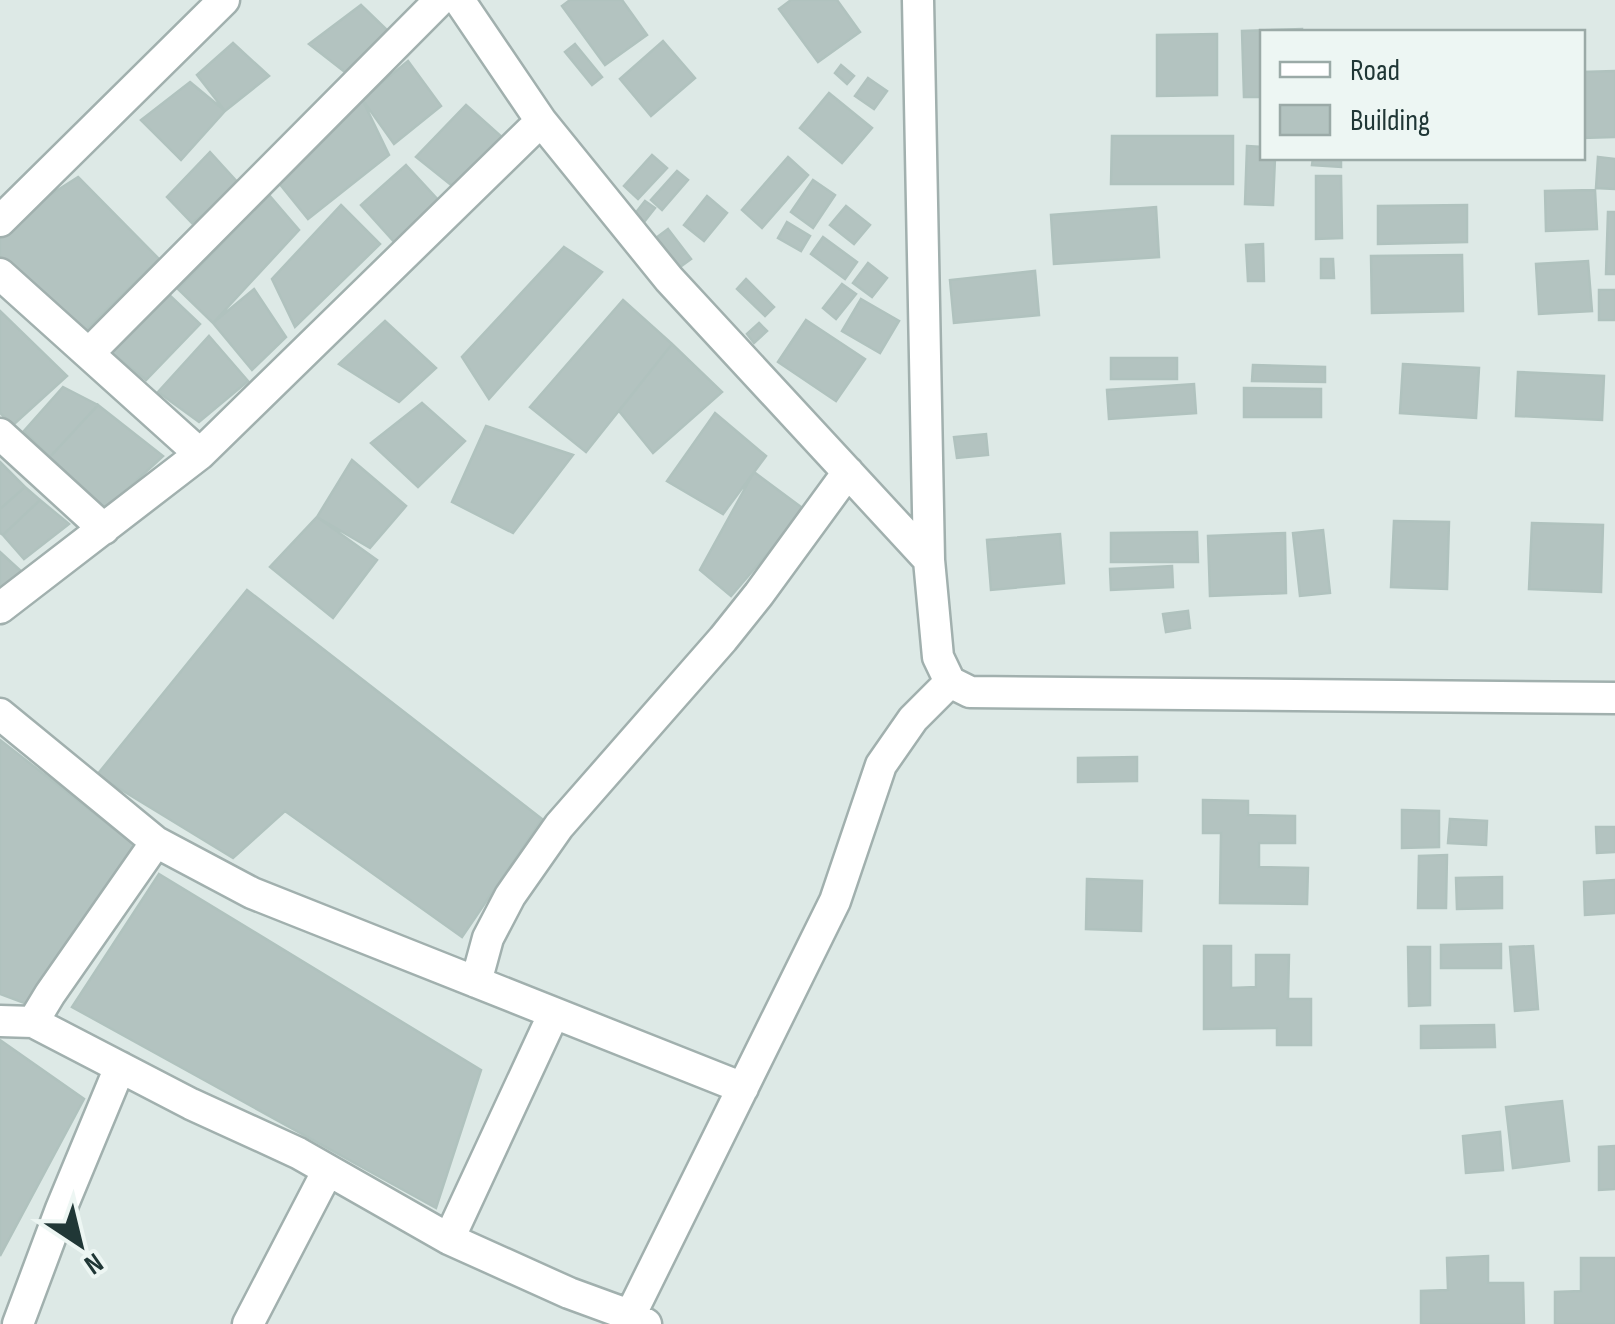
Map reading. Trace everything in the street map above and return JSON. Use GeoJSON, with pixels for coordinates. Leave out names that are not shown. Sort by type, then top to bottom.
{"type":"FeatureCollection","features":[{"type":"Feature","properties":{"kind":"street"},"geometry":{"type":"LineString","coordinates":[[0,221],[224,0]]}},
{"type":"Feature","properties":{"kind":"street"},"geometry":{"type":"LineString","coordinates":[[89,353],[440,0]]}},
{"type":"Feature","properties":{"kind":"street"},"geometry":{"type":"LineString","coordinates":[[459,0],[541,122],[669,280],[929,560]]}},
{"type":"Feature","properties":{"kind":"street"},"geometry":{"type":"LineString","coordinates":[[918,0],[929,560],[938,658],[950,682],[970,692],[1615,698]]}},
{"type":"Feature","properties":{"kind":"street"},"geometry":{"type":"LineString","coordinates":[[0,608],[200,454],[541,122]]}},
{"type":"Feature","properties":{"kind":"street"},"geometry":{"type":"LineString","coordinates":[[0,274],[200,454]]}},
{"type":"Feature","properties":{"kind":"street"},"geometry":{"type":"LineString","coordinates":[[0,434],[104,529]]}},
{"type":"Feature","properties":{"kind":"street"},"geometry":{"type":"LineString","coordinates":[[476,982],[488,938],[502,910],[560,826],[723,639],[848,472]]}},
{"type":"Feature","properties":{"kind":"street"},"geometry":{"type":"LineString","coordinates":[[0,1021],[33,1022],[191,1104],[298,1153],[449,1239],[635,1321],[742,1088],[835,901],[881,765],[913,720],[950,682]]}},
{"type":"Feature","properties":{"kind":"street"},"geometry":{"type":"LineString","coordinates":[[0,714],[156,842],[252,893],[742,1088]]}},
{"type":"Feature","properties":{"kind":"street"},"geometry":{"type":"LineString","coordinates":[[33,1022],[156,842]]}},
{"type":"Feature","properties":{"kind":"street"},"geometry":{"type":"LineString","coordinates":[[449,1239],[554,1013]]}},
{"type":"Feature","properties":{"kind":"street"},"geometry":{"type":"LineString","coordinates":[[18,1324],[120,1067]]}},
{"type":"Feature","properties":{"kind":"street"},"geometry":{"type":"LineString","coordinates":[[248,1324],[327,1172]]}},
{"type":"Feature","properties":{"kind":"building"},"geometry":{"type":"Polygon","coordinates":[[[570,0],[622,0],[647,35],[605,65],[562,6],[570,0]]]}},
{"type":"Feature","properties":{"kind":"building"},"geometry":{"type":"Polygon","coordinates":[[[791,0],[837,0],[860,32],[818,62],[779,9],[791,0]]]}},
{"type":"Feature","properties":{"kind":"building"},"geometry":{"type":"Polygon","coordinates":[[[361,5],[388,31],[345,72],[309,44],[361,5]]]}},
{"type":"Feature","properties":{"kind":"building"},"geometry":{"type":"Polygon","coordinates":[[[1260,30],[1260,97],[1244,97],[1242,31],[1260,30]]]}},
{"type":"Feature","properties":{"kind":"building"},"geometry":{"type":"Polygon","coordinates":[[[1217,34],[1217,95],[1157,96],[1157,35],[1217,34]]]}},
{"type":"Feature","properties":{"kind":"building"},"geometry":{"type":"Polygon","coordinates":[[[663,41],[695,78],[651,116],[620,79],[663,41]]]}},
{"type":"Feature","properties":{"kind":"building"},"geometry":{"type":"Polygon","coordinates":[[[233,43],[269,76],[225,111],[197,75],[233,43]]]}},
{"type":"Feature","properties":{"kind":"building"},"geometry":{"type":"Polygon","coordinates":[[[575,44],[602,77],[592,85],[565,52],[575,44]]]}},
{"type":"Feature","properties":{"kind":"building"},"geometry":{"type":"Polygon","coordinates":[[[408,61],[441,106],[394,144],[362,99],[408,61]]]}},
{"type":"Feature","properties":{"kind":"building"},"geometry":{"type":"Polygon","coordinates":[[[841,65],[854,76],[847,84],[835,73],[841,65]]]}},
{"type":"Feature","properties":{"kind":"building"},"geometry":{"type":"Polygon","coordinates":[[[1615,71],[1615,137],[1585,138],[1585,72],[1615,71]]]}},
{"type":"Feature","properties":{"kind":"building"},"geometry":{"type":"Polygon","coordinates":[[[868,78],[887,91],[874,109],[855,96],[868,78]]]}},
{"type":"Feature","properties":{"kind":"building"},"geometry":{"type":"Polygon","coordinates":[[[190,82],[225,111],[181,160],[141,120],[190,82]]]}},
{"type":"Feature","properties":{"kind":"building"},"geometry":{"type":"Polygon","coordinates":[[[829,93],[872,128],[842,163],[800,128],[829,93]]]}},
{"type":"Feature","properties":{"kind":"building"},"geometry":{"type":"Polygon","coordinates":[[[362,99],[389,155],[308,219],[279,183],[362,99]]]}},
{"type":"Feature","properties":{"kind":"building"},"geometry":{"type":"Polygon","coordinates":[[[466,105],[503,138],[455,188],[416,157],[466,105]]]}},
{"type":"Feature","properties":{"kind":"building"},"geometry":{"type":"Polygon","coordinates":[[[1112,136],[1233,136],[1233,184],[1111,184],[1112,136]]]}},
{"type":"Feature","properties":{"kind":"building"},"geometry":{"type":"Polygon","coordinates":[[[1247,146],[1260,147],[1260,160],[1275,160],[1273,205],[1245,204],[1247,146]]]}},
{"type":"Feature","properties":{"kind":"building"},"geometry":{"type":"Polygon","coordinates":[[[210,152],[241,186],[192,223],[167,197],[210,152]]]}},
{"type":"Feature","properties":{"kind":"building"},"geometry":{"type":"Polygon","coordinates":[[[652,155],[667,168],[638,199],[624,186],[652,155]]]}},
{"type":"Feature","properties":{"kind":"building"},"geometry":{"type":"Polygon","coordinates":[[[788,157],[808,175],[762,228],[742,210],[788,157]]]}},
{"type":"Feature","properties":{"kind":"building"},"geometry":{"type":"Polygon","coordinates":[[[1598,157],[1615,159],[1615,189],[1596,188],[1598,157]]]}},
{"type":"Feature","properties":{"kind":"building"},"geometry":{"type":"Polygon","coordinates":[[[1313,160],[1341,160],[1341,167],[1312,165],[1313,160]]]}},
{"type":"Feature","properties":{"kind":"building"},"geometry":{"type":"Polygon","coordinates":[[[406,165],[440,202],[396,244],[361,205],[406,165]]]}},
{"type":"Feature","properties":{"kind":"building"},"geometry":{"type":"Polygon","coordinates":[[[677,171],[688,180],[662,210],[651,200],[677,171]]]}},
{"type":"Feature","properties":{"kind":"building"},"geometry":{"type":"Polygon","coordinates":[[[1316,176],[1341,176],[1342,238],[1316,239],[1316,176]]]}},
{"type":"Feature","properties":{"kind":"building"},"geometry":{"type":"Polygon","coordinates":[[[78,177],[159,259],[85,331],[0,256],[0,227],[78,177]]]}},
{"type":"Feature","properties":{"kind":"building"},"geometry":{"type":"Polygon","coordinates":[[[813,180],[835,195],[813,228],[791,212],[813,180]]]}},
{"type":"Feature","properties":{"kind":"building"},"geometry":{"type":"Polygon","coordinates":[[[1595,190],[1597,229],[1546,231],[1545,191],[1595,190]]]}},
{"type":"Feature","properties":{"kind":"building"},"geometry":{"type":"Polygon","coordinates":[[[269,195],[299,230],[213,323],[178,289],[269,195]]]}},
{"type":"Feature","properties":{"kind":"building"},"geometry":{"type":"Polygon","coordinates":[[[707,196],[727,213],[704,241],[684,225],[707,196]]]}},
{"type":"Feature","properties":{"kind":"building"},"geometry":{"type":"Polygon","coordinates":[[[645,201],[655,208],[644,222],[634,215],[645,201]]]}},
{"type":"Feature","properties":{"kind":"building"},"geometry":{"type":"Polygon","coordinates":[[[341,205],[380,244],[295,327],[272,279],[341,205]]]}},
{"type":"Feature","properties":{"kind":"building"},"geometry":{"type":"Polygon","coordinates":[[[1467,205],[1467,242],[1378,244],[1378,206],[1467,205]]]}},
{"type":"Feature","properties":{"kind":"building"},"geometry":{"type":"Polygon","coordinates":[[[846,206],[870,225],[854,244],[830,225],[846,206]]]}},
{"type":"Feature","properties":{"kind":"building"},"geometry":{"type":"Polygon","coordinates":[[[1156,207],[1159,257],[1054,264],[1051,215],[1156,207]]]}},
{"type":"Feature","properties":{"kind":"building"},"geometry":{"type":"Polygon","coordinates":[[[1608,212],[1615,212],[1615,274],[1606,274],[1608,212]]]}},
{"type":"Feature","properties":{"kind":"building"},"geometry":{"type":"Polygon","coordinates":[[[787,222],[810,236],[801,251],[778,238],[787,222]]]}},
{"type":"Feature","properties":{"kind":"building"},"geometry":{"type":"Polygon","coordinates":[[[668,229],[691,259],[680,267],[656,238],[668,229]]]}},
{"type":"Feature","properties":{"kind":"building"},"geometry":{"type":"Polygon","coordinates":[[[823,237],[857,262],[845,279],[811,254],[823,237]]]}},
{"type":"Feature","properties":{"kind":"building"},"geometry":{"type":"Polygon","coordinates":[[[1263,244],[1264,281],[1248,281],[1246,245],[1263,244]]]}},
{"type":"Feature","properties":{"kind":"building"},"geometry":{"type":"Polygon","coordinates":[[[564,247],[602,272],[489,399],[462,357],[564,247]]]}},
{"type":"Feature","properties":{"kind":"building"},"geometry":{"type":"Polygon","coordinates":[[[1462,255],[1463,311],[1372,313],[1371,256],[1462,255]]]}},
{"type":"Feature","properties":{"kind":"building"},"geometry":{"type":"Polygon","coordinates":[[[1321,259],[1333,259],[1334,278],[1321,278],[1321,259]]]}},
{"type":"Feature","properties":{"kind":"building"},"geometry":{"type":"Polygon","coordinates":[[[1588,261],[1592,311],[1539,314],[1536,264],[1588,261]]]}},
{"type":"Feature","properties":{"kind":"building"},"geometry":{"type":"Polygon","coordinates":[[[868,263],[887,278],[872,297],[853,283],[868,263]]]}},
{"type":"Feature","properties":{"kind":"building"},"geometry":{"type":"Polygon","coordinates":[[[1035,271],[1039,315],[954,323],[950,280],[1035,271]]]}},
{"type":"Feature","properties":{"kind":"building"},"geometry":{"type":"Polygon","coordinates":[[[746,279],[774,307],[765,316],[737,289],[746,279]]]}},
{"type":"Feature","properties":{"kind":"building"},"geometry":{"type":"Polygon","coordinates":[[[842,284],[856,294],[836,319],[823,308],[842,284]]]}},
{"type":"Feature","properties":{"kind":"building"},"geometry":{"type":"Polygon","coordinates":[[[254,289],[286,337],[252,370],[213,323],[254,289]]]}},
{"type":"Feature","properties":{"kind":"building"},"geometry":{"type":"Polygon","coordinates":[[[164,290],[200,324],[146,380],[112,353],[164,290]]]}},
{"type":"Feature","properties":{"kind":"building"},"geometry":{"type":"Polygon","coordinates":[[[1599,290],[1615,290],[1615,320],[1599,320],[1599,290]]]}},
{"type":"Feature","properties":{"kind":"building"},"geometry":{"type":"Polygon","coordinates":[[[861,299],[899,321],[880,353],[842,331],[861,299]]]}},
{"type":"Feature","properties":{"kind":"building"},"geometry":{"type":"Polygon","coordinates":[[[623,300],[672,344],[586,452],[530,407],[623,300]]]}},
{"type":"Feature","properties":{"kind":"building"},"geometry":{"type":"Polygon","coordinates":[[[0,311],[67,376],[13,425],[0,413],[0,311]]]}},
{"type":"Feature","properties":{"kind":"building"},"geometry":{"type":"Polygon","coordinates":[[[806,320],[865,359],[836,401],[778,362],[806,320]]]}},
{"type":"Feature","properties":{"kind":"building"},"geometry":{"type":"Polygon","coordinates":[[[385,321],[436,368],[399,402],[339,364],[385,321]]]}},
{"type":"Feature","properties":{"kind":"building"},"geometry":{"type":"Polygon","coordinates":[[[759,323],[767,331],[754,343],[747,334],[759,323]]]}},
{"type":"Feature","properties":{"kind":"building"},"geometry":{"type":"Polygon","coordinates":[[[209,336],[248,381],[199,422],[158,392],[209,336]]]}},
{"type":"Feature","properties":{"kind":"building"},"geometry":{"type":"Polygon","coordinates":[[[672,344],[722,392],[653,453],[619,411],[672,344]]]}},
{"type":"Feature","properties":{"kind":"building"},"geometry":{"type":"Polygon","coordinates":[[[1111,358],[1177,358],[1177,379],[1111,379],[1111,358]]]}},
{"type":"Feature","properties":{"kind":"building"},"geometry":{"type":"Polygon","coordinates":[[[1403,364],[1479,368],[1476,418],[1400,413],[1403,364]]]}},
{"type":"Feature","properties":{"kind":"building"},"geometry":{"type":"Polygon","coordinates":[[[1253,365],[1325,367],[1325,382],[1252,381],[1253,365]]]}},
{"type":"Feature","properties":{"kind":"building"},"geometry":{"type":"Polygon","coordinates":[[[1518,372],[1604,376],[1602,420],[1516,416],[1518,372]]]}},
{"type":"Feature","properties":{"kind":"building"},"geometry":{"type":"Polygon","coordinates":[[[1194,384],[1196,413],[1109,419],[1107,390],[1194,384]]]}},
{"type":"Feature","properties":{"kind":"building"},"geometry":{"type":"Polygon","coordinates":[[[63,387],[98,405],[50,457],[24,431],[63,387]]]}},
{"type":"Feature","properties":{"kind":"building"},"geometry":{"type":"Polygon","coordinates":[[[1244,388],[1321,389],[1321,417],[1244,417],[1244,388]]]}},
{"type":"Feature","properties":{"kind":"building"},"geometry":{"type":"Polygon","coordinates":[[[422,403],[465,441],[418,487],[371,443],[422,403]]]}},
{"type":"Feature","properties":{"kind":"building"},"geometry":{"type":"Polygon","coordinates":[[[98,405],[163,456],[106,509],[50,457],[98,405]]]}},
{"type":"Feature","properties":{"kind":"building"},"geometry":{"type":"Polygon","coordinates":[[[715,413],[766,456],[723,514],[667,481],[715,413]]]}},
{"type":"Feature","properties":{"kind":"building"},"geometry":{"type":"Polygon","coordinates":[[[486,426],[573,455],[513,533],[452,502],[486,426]]]}},
{"type":"Feature","properties":{"kind":"building"},"geometry":{"type":"Polygon","coordinates":[[[986,434],[988,455],[957,458],[954,437],[986,434]]]}},
{"type":"Feature","properties":{"kind":"building"},"geometry":{"type":"Polygon","coordinates":[[[352,460],[406,506],[370,548],[317,517],[352,460]]]}},
{"type":"Feature","properties":{"kind":"building"},"geometry":{"type":"Polygon","coordinates":[[[0,462],[25,487],[0,509],[0,462]]]}},
{"type":"Feature","properties":{"kind":"building"},"geometry":{"type":"Polygon","coordinates":[[[754,472],[805,510],[731,596],[700,570],[754,472]]]}},
{"type":"Feature","properties":{"kind":"building"},"geometry":{"type":"Polygon","coordinates":[[[25,487],[40,500],[3,535],[0,509],[25,487]]]}},
{"type":"Feature","properties":{"kind":"building"},"geometry":{"type":"Polygon","coordinates":[[[40,500],[69,524],[24,559],[3,535],[40,500]]]}},
{"type":"Feature","properties":{"kind":"building"},"geometry":{"type":"Polygon","coordinates":[[[317,517],[377,560],[333,618],[270,567],[317,517]]]}},
{"type":"Feature","properties":{"kind":"building"},"geometry":{"type":"Polygon","coordinates":[[[1394,521],[1449,522],[1447,589],[1391,587],[1394,521]]]}},
{"type":"Feature","properties":{"kind":"building"},"geometry":{"type":"Polygon","coordinates":[[[1532,523],[1603,525],[1601,592],[1529,589],[1532,523]]]}},
{"type":"Feature","properties":{"kind":"building"},"geometry":{"type":"Polygon","coordinates":[[[1323,530],[1330,593],[1300,596],[1293,533],[1323,530]]]}},
{"type":"Feature","properties":{"kind":"building"},"geometry":{"type":"Polygon","coordinates":[[[1197,532],[1198,562],[1111,562],[1111,533],[1197,532]]]}},
{"type":"Feature","properties":{"kind":"building"},"geometry":{"type":"Polygon","coordinates":[[[1285,533],[1286,593],[1210,596],[1208,536],[1285,533]]]}},
{"type":"Feature","properties":{"kind":"building"},"geometry":{"type":"Polygon","coordinates":[[[1060,534],[1064,583],[991,590],[987,540],[1060,534]]]}},
{"type":"Feature","properties":{"kind":"building"},"geometry":{"type":"Polygon","coordinates":[[[0,552],[24,574],[0,591],[0,552]]]}},
{"type":"Feature","properties":{"kind":"building"},"geometry":{"type":"Polygon","coordinates":[[[1172,566],[1173,587],[1111,590],[1110,569],[1172,566]]]}},
{"type":"Feature","properties":{"kind":"building"},"geometry":{"type":"Polygon","coordinates":[[[247,590],[542,819],[462,937],[285,811],[233,858],[97,775],[247,590]]]}},
{"type":"Feature","properties":{"kind":"building"},"geometry":{"type":"Polygon","coordinates":[[[1188,611],[1190,628],[1166,632],[1163,614],[1188,611]]]}},
{"type":"Feature","properties":{"kind":"building"},"geometry":{"type":"Polygon","coordinates":[[[0,740],[135,845],[27,1004],[0,994],[0,740]]]}},
{"type":"Feature","properties":{"kind":"building"},"geometry":{"type":"Polygon","coordinates":[[[1137,757],[1137,781],[1078,782],[1078,758],[1137,757]]]}},
{"type":"Feature","properties":{"kind":"building"},"geometry":{"type":"Polygon","coordinates":[[[1203,800],[1248,801],[1248,815],[1295,816],[1295,843],[1259,843],[1259,867],[1308,868],[1307,904],[1220,903],[1221,833],[1203,833],[1203,800]]]}},
{"type":"Feature","properties":{"kind":"building"},"geometry":{"type":"Polygon","coordinates":[[[1402,810],[1439,811],[1439,847],[1402,848],[1402,810]]]}},
{"type":"Feature","properties":{"kind":"building"},"geometry":{"type":"Polygon","coordinates":[[[1450,819],[1487,821],[1486,845],[1448,843],[1450,819]]]}},
{"type":"Feature","properties":{"kind":"building"},"geometry":{"type":"Polygon","coordinates":[[[1596,827],[1615,827],[1615,852],[1597,853],[1596,827]]]}},
{"type":"Feature","properties":{"kind":"building"},"geometry":{"type":"Polygon","coordinates":[[[1447,855],[1446,908],[1418,908],[1419,856],[1447,855]]]}},
{"type":"Feature","properties":{"kind":"building"},"geometry":{"type":"Polygon","coordinates":[[[159,874],[481,1070],[436,1208],[72,1007],[159,874]]]}},
{"type":"Feature","properties":{"kind":"building"},"geometry":{"type":"Polygon","coordinates":[[[1502,877],[1502,908],[1457,909],[1456,878],[1502,877]]]}},
{"type":"Feature","properties":{"kind":"building"},"geometry":{"type":"Polygon","coordinates":[[[1087,879],[1142,881],[1141,931],[1086,929],[1087,879]]]}},
{"type":"Feature","properties":{"kind":"building"},"geometry":{"type":"Polygon","coordinates":[[[1615,880],[1615,913],[1585,915],[1584,882],[1615,880]]]}},
{"type":"Feature","properties":{"kind":"building"},"geometry":{"type":"Polygon","coordinates":[[[1501,944],[1501,968],[1441,968],[1441,945],[1501,944]]]}},
{"type":"Feature","properties":{"kind":"building"},"geometry":{"type":"Polygon","coordinates":[[[1204,946],[1231,946],[1231,988],[1256,987],[1256,955],[1289,955],[1288,999],[1311,999],[1311,1045],[1277,1045],[1277,1028],[1204,1029],[1204,946]]]}},
{"type":"Feature","properties":{"kind":"building"},"geometry":{"type":"Polygon","coordinates":[[[1533,946],[1538,1009],[1515,1011],[1510,947],[1533,946]]]}},
{"type":"Feature","properties":{"kind":"building"},"geometry":{"type":"Polygon","coordinates":[[[1408,947],[1430,947],[1430,1005],[1409,1006],[1408,947]]]}},
{"type":"Feature","properties":{"kind":"building"},"geometry":{"type":"Polygon","coordinates":[[[1494,1025],[1495,1047],[1421,1048],[1421,1026],[1494,1025]]]}},
{"type":"Feature","properties":{"kind":"building"},"geometry":{"type":"Polygon","coordinates":[[[0,1040],[84,1099],[0,1256],[0,1040]]]}},
{"type":"Feature","properties":{"kind":"building"},"geometry":{"type":"Polygon","coordinates":[[[1562,1101],[1569,1161],[1513,1168],[1506,1107],[1562,1101]]]}},
{"type":"Feature","properties":{"kind":"building"},"geometry":{"type":"Polygon","coordinates":[[[1500,1132],[1503,1170],[1466,1173],[1463,1136],[1500,1132]]]}},
{"type":"Feature","properties":{"kind":"building"},"geometry":{"type":"Polygon","coordinates":[[[1615,1146],[1615,1189],[1599,1190],[1599,1147],[1615,1146]]]}},
{"type":"Feature","properties":{"kind":"building"},"geometry":{"type":"Polygon","coordinates":[[[1488,1256],[1488,1283],[1523,1283],[1524,1324],[1421,1324],[1421,1291],[1448,1290],[1447,1258],[1488,1256]]]}},
{"type":"Feature","properties":{"kind":"building"},"geometry":{"type":"Polygon","coordinates":[[[1581,1258],[1615,1258],[1615,1324],[1555,1324],[1555,1292],[1581,1291],[1581,1258]]]}}]}
